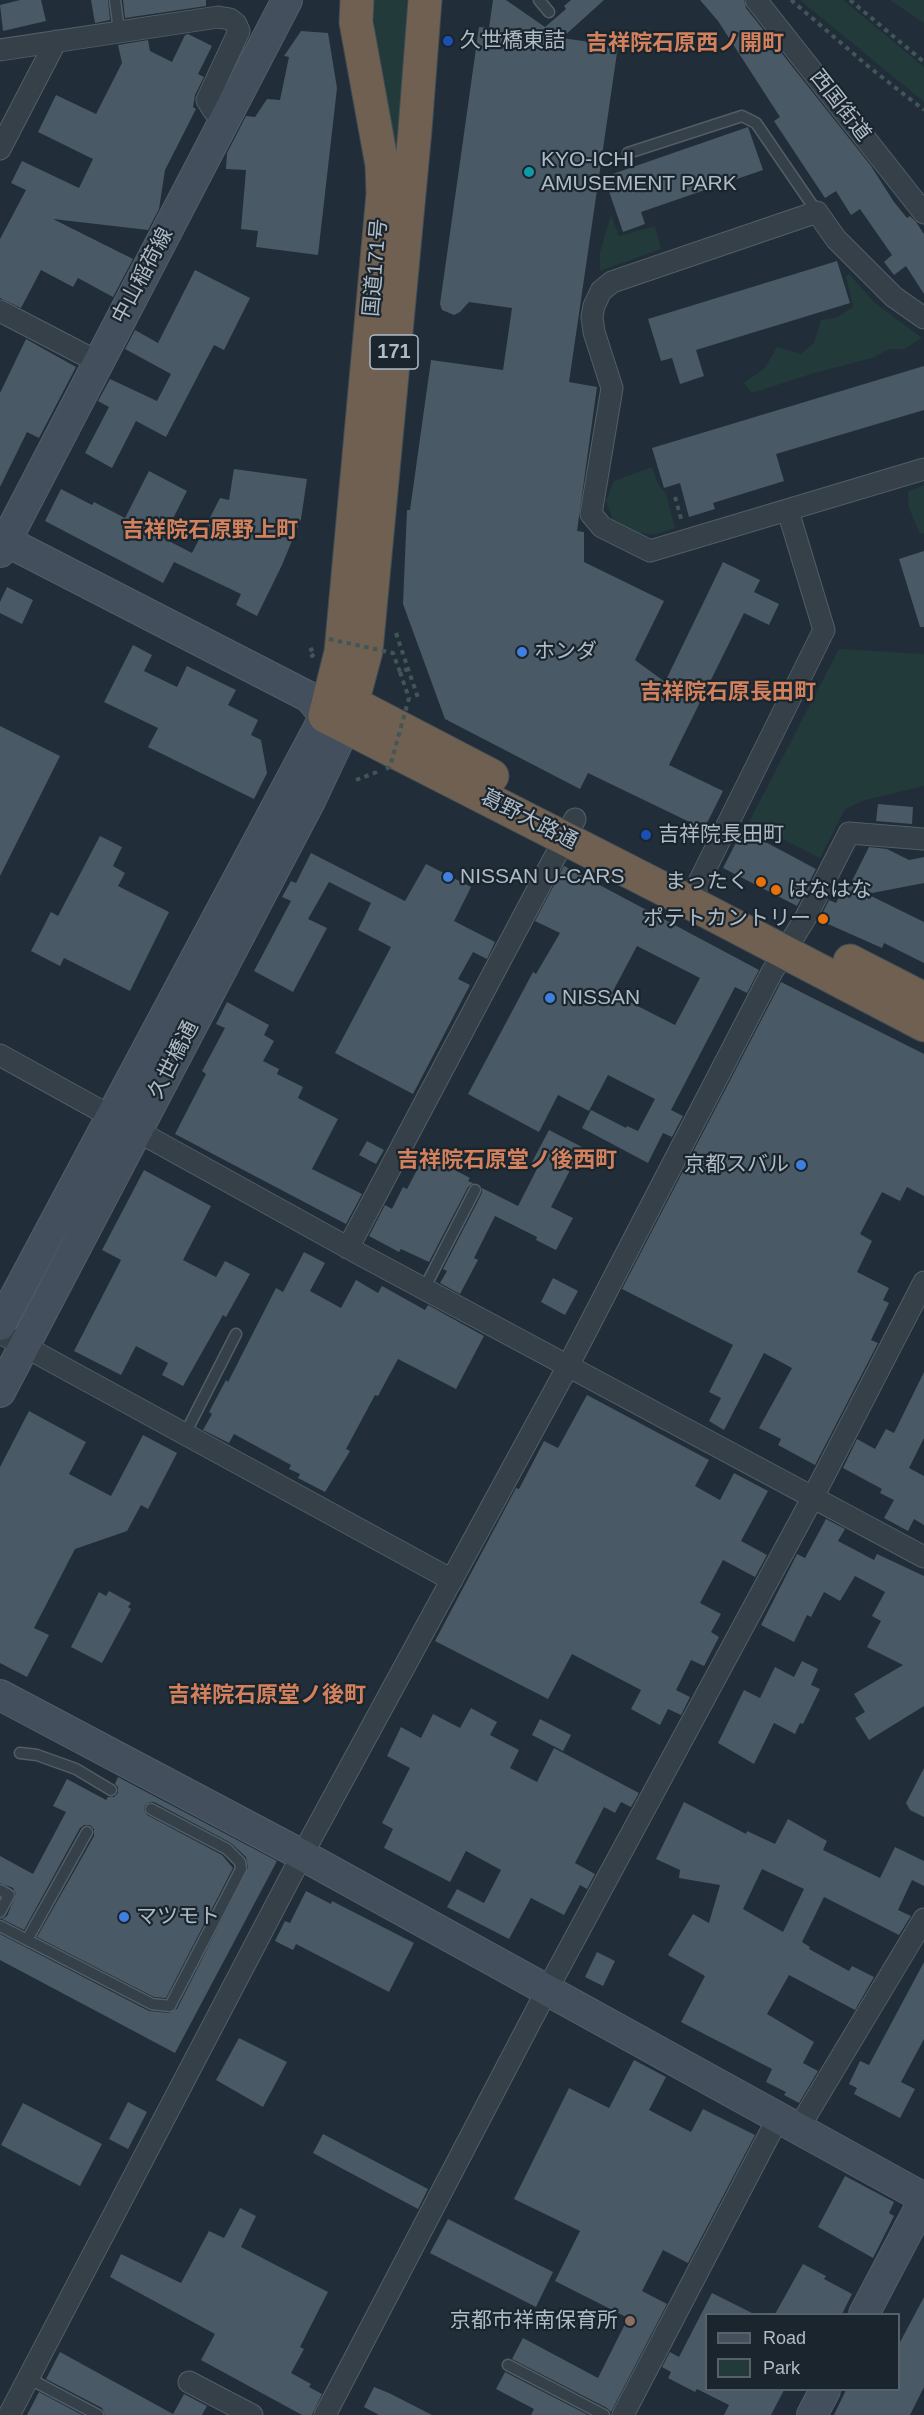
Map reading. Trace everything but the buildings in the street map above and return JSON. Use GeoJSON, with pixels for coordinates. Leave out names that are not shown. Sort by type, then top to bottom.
{"type":"FeatureCollection","features":[{"type":"Feature","properties":{"kind":"highway","name":"国道171号"},"geometry":{"type":"LineString","coordinates":[[332,707],[341,652],[383,194],[381,156],[356,22],[357,0]]}},
{"type":"Feature","properties":{"kind":"highway","name":"国道171号"},"geometry":{"type":"LineString","coordinates":[[332,707],[366,651],[415,130],[424,0]]}},
{"type":"Feature","properties":{"kind":"highway","name":"葛野大路通"},"geometry":{"type":"LineString","coordinates":[[332,707],[790,942],[924,1025]]}},
{"type":"Feature","properties":{"kind":"highway","name":"葛野大路通"},"geometry":{"type":"LineString","coordinates":[[790,942],[924,999]]}},
{"type":"Feature","properties":{"kind":"street","name":"中山稲荷線"},"geometry":{"type":"LineString","coordinates":[[2,543],[287,0]]}},
{"type":"Feature","properties":{"kind":"street","name":"西国街道"},"geometry":{"type":"LineString","coordinates":[[756,0],[924,213]]}},
{"type":"Feature","properties":{"kind":"street"},"geometry":{"type":"LineString","coordinates":[[0,50],[218,17],[230,19],[239,31],[207,100],[214,111],[225,121]]}},
{"type":"Feature","properties":{"kind":"street"},"geometry":{"type":"LineString","coordinates":[[0,149],[56,41]]}},
{"type":"Feature","properties":{"kind":"street"},"geometry":{"type":"LineString","coordinates":[[924,318],[894,297],[836,239],[817,212],[612,282],[601,291],[592,317],[594,332],[612,388],[591,514],[595,522],[602,527],[650,551],[924,469]]}},
{"type":"Feature","properties":{"kind":"street"},"geometry":{"type":"LineString","coordinates":[[0,311],[98,362]]}},
{"type":"Feature","properties":{"kind":"street"},"geometry":{"type":"LineString","coordinates":[[694,892],[824,630],[788,511]]}},
{"type":"Feature","properties":{"kind":"street"},"geometry":{"type":"LineString","coordinates":[[2,543],[332,707]]}},
{"type":"Feature","properties":{"kind":"street","name":"久世橋通"},"geometry":{"type":"LineString","coordinates":[[0,1325],[332,707]]}},
{"type":"Feature","properties":{"kind":"street","name":"久世橋通"},"geometry":{"type":"LineString","coordinates":[[0,1392],[12,1340],[137,1132],[310,799],[332,707]]}},
{"type":"Feature","properties":{"kind":"street"},"geometry":{"type":"LineString","coordinates":[[348,1248],[569,828]]}},
{"type":"Feature","properties":{"kind":"street"},"geometry":{"type":"LineString","coordinates":[[9,2415],[303,1855],[568,1366],[849,833],[924,839]]}},
{"type":"Feature","properties":{"kind":"street"},"geometry":{"type":"LineString","coordinates":[[0,1055],[348,1248],[924,1557]]}},
{"type":"Feature","properties":{"kind":"street"},"geometry":{"type":"LineString","coordinates":[[325,2415],[547,1990],[813,1497],[924,1282]]}},
{"type":"Feature","properties":{"kind":"street"},"geometry":{"type":"LineString","coordinates":[[12,1340],[452,1580]]}},
{"type":"Feature","properties":{"kind":"street"},"geometry":{"type":"LineString","coordinates":[[0,1695],[303,1855],[924,2199],[865,2313]]}},
{"type":"Feature","properties":{"kind":"street"},"geometry":{"type":"LineString","coordinates":[[623,2415],[788,2123],[924,1919]]}},
{"type":"Feature","properties":{"kind":"street"},"geometry":{"type":"LineString","coordinates":[[189,2382],[220,2408],[252,2415]]}},
{"type":"Feature","properties":{"kind":"street"},"geometry":{"type":"LineString","coordinates":[[812,2415],[824,2391]]}},
{"type":"Feature","properties":{"kind":"lane"},"geometry":{"type":"LineString","coordinates":[[115,0],[119,32]]}},
{"type":"Feature","properties":{"kind":"lane"},"geometry":{"type":"LineString","coordinates":[[539,0],[549,12]]}},
{"type":"Feature","properties":{"kind":"lane"},"geometry":{"type":"LineString","coordinates":[[628,153],[742,116],[756,123],[817,212]]}},
{"type":"Feature","properties":{"kind":"lane"},"geometry":{"type":"LineString","coordinates":[[424,1289],[475,1190]]}},
{"type":"Feature","properties":{"kind":"lane"},"geometry":{"type":"LineString","coordinates":[[185,1434],[236,1334]]}},
{"type":"Feature","properties":{"kind":"lane"},"geometry":{"type":"LineString","coordinates":[[20,1753],[37,1755],[76,1769],[111,1790]]}},
{"type":"Feature","properties":{"kind":"lane"},"geometry":{"type":"LineString","coordinates":[[0,1926],[152,2004],[170,2006],[241,1869],[240,1862],[227,1849],[151,1809]]}},
{"type":"Feature","properties":{"kind":"lane"},"geometry":{"type":"LineString","coordinates":[[27,1940],[87,1832]]}},
{"type":"Feature","properties":{"kind":"lane"},"geometry":{"type":"LineString","coordinates":[[0,1890],[9,1895],[0,1912]]}},
{"type":"Feature","properties":{"kind":"lane"},"geometry":{"type":"LineString","coordinates":[[508,2365],[604,2415]]}},
{"type":"Feature","properties":{"kind":"lane"},"geometry":{"type":"LineString","coordinates":[[28,2378],[98,2415]]}},
{"type":"Feature","properties":{"kind":"path"},"geometry":{"type":"LineString","coordinates":[[791,0],[869,67],[924,110]]}},
{"type":"Feature","properties":{"kind":"path"},"geometry":{"type":"LineString","coordinates":[[850,0],[924,62]]}},
{"type":"Feature","properties":{"kind":"path"},"geometry":{"type":"LineString","coordinates":[[396,633],[419,701]]}},
{"type":"Feature","properties":{"kind":"path"},"geometry":{"type":"LineString","coordinates":[[329,639],[393,653],[409,698],[390,767],[356,780]]}},
{"type":"Feature","properties":{"kind":"path"},"geometry":{"type":"LineString","coordinates":[[400,672],[408,669]]}},
{"type":"Feature","properties":{"kind":"green space"},"geometry":{"type":"Polygon","coordinates":[[[373,0],[407,0],[403,140],[399,141],[392,138],[375,32],[373,0]]]}},
{"type":"Feature","properties":{"kind":"green space"},"geometry":{"type":"Polygon","coordinates":[[[800,0],[843,0],[924,67],[924,102],[800,0]]]}},
{"type":"Feature","properties":{"kind":"green space"},"geometry":{"type":"Polygon","coordinates":[[[890,0],[924,0],[924,23],[890,0]]]}},
{"type":"Feature","properties":{"kind":"green space"},"geometry":{"type":"Polygon","coordinates":[[[611,215],[619,236],[655,226],[661,249],[600,271],[600,252],[611,215]]]}},
{"type":"Feature","properties":{"kind":"green space"},"geometry":{"type":"Polygon","coordinates":[[[849,274],[875,303],[922,338],[904,349],[889,349],[872,358],[814,373],[752,393],[744,383],[765,368],[777,347],[801,354],[814,343],[821,320],[836,318],[853,307],[846,276],[849,274]]]}},
{"type":"Feature","properties":{"kind":"green space"},"geometry":{"type":"Polygon","coordinates":[[[652,467],[658,484],[666,494],[675,528],[652,535],[636,532],[613,520],[606,501],[614,481],[652,467]]]}},
{"type":"Feature","properties":{"kind":"green space"},"geometry":{"type":"Polygon","coordinates":[[[924,485],[924,533],[920,534],[909,508],[908,492],[924,485]]]}},
{"type":"Feature","properties":{"kind":"green space"},"geometry":{"type":"Polygon","coordinates":[[[839,649],[924,654],[924,786],[865,800],[845,809],[820,858],[749,822],[839,649]]]}},
{"type":"Feature","properties":{"kind":"place","name":"久世橋東詰"},"geometry":{"type":"Point","coordinates":[448,41]}},
{"type":"Feature","properties":{"kind":"place","name":"KYO-ICHI AMUSEMENT PARK"},"geometry":{"type":"Point","coordinates":[529,172]}},
{"type":"Feature","properties":{"kind":"place","name":"ホンダ"},"geometry":{"type":"Point","coordinates":[522,652]}},
{"type":"Feature","properties":{"kind":"place","name":"吉祥院長田町"},"geometry":{"type":"Point","coordinates":[646,835]}},
{"type":"Feature","properties":{"kind":"place","name":"NISSAN U-CARS"},"geometry":{"type":"Point","coordinates":[448,877]}},
{"type":"Feature","properties":{"kind":"place","name":"まったく"},"geometry":{"type":"Point","coordinates":[761,882]}},
{"type":"Feature","properties":{"kind":"place","name":"はなはな"},"geometry":{"type":"Point","coordinates":[776,890]}},
{"type":"Feature","properties":{"kind":"place","name":"ポテトカントリー"},"geometry":{"type":"Point","coordinates":[823,919]}},
{"type":"Feature","properties":{"kind":"place","name":"NISSAN"},"geometry":{"type":"Point","coordinates":[550,998]}},
{"type":"Feature","properties":{"kind":"place","name":"京都スバル"},"geometry":{"type":"Point","coordinates":[801,1165]}},
{"type":"Feature","properties":{"kind":"place","name":"マツモト"},"geometry":{"type":"Point","coordinates":[124,1917]}},
{"type":"Feature","properties":{"kind":"place","name":"京都市祥南保育所"},"geometry":{"type":"Point","coordinates":[630,2321]}},
{"type":"Feature","properties":{"kind":"district","name":"吉祥院石原西ノ開町"},"geometry":{"type":"Point","coordinates":[685,44]}},
{"type":"Feature","properties":{"kind":"district","name":"吉祥院石原野上町"},"geometry":{"type":"Point","coordinates":[210,531]}},
{"type":"Feature","properties":{"kind":"district","name":"吉祥院石原長田町"},"geometry":{"type":"Point","coordinates":[728,693]}},
{"type":"Feature","properties":{"kind":"district","name":"吉祥院石原堂ノ後西町"},"geometry":{"type":"Point","coordinates":[507,1161]}},
{"type":"Feature","properties":{"kind":"district","name":"吉祥院石原堂ノ後町"},"geometry":{"type":"Point","coordinates":[267,1696]}}]}
